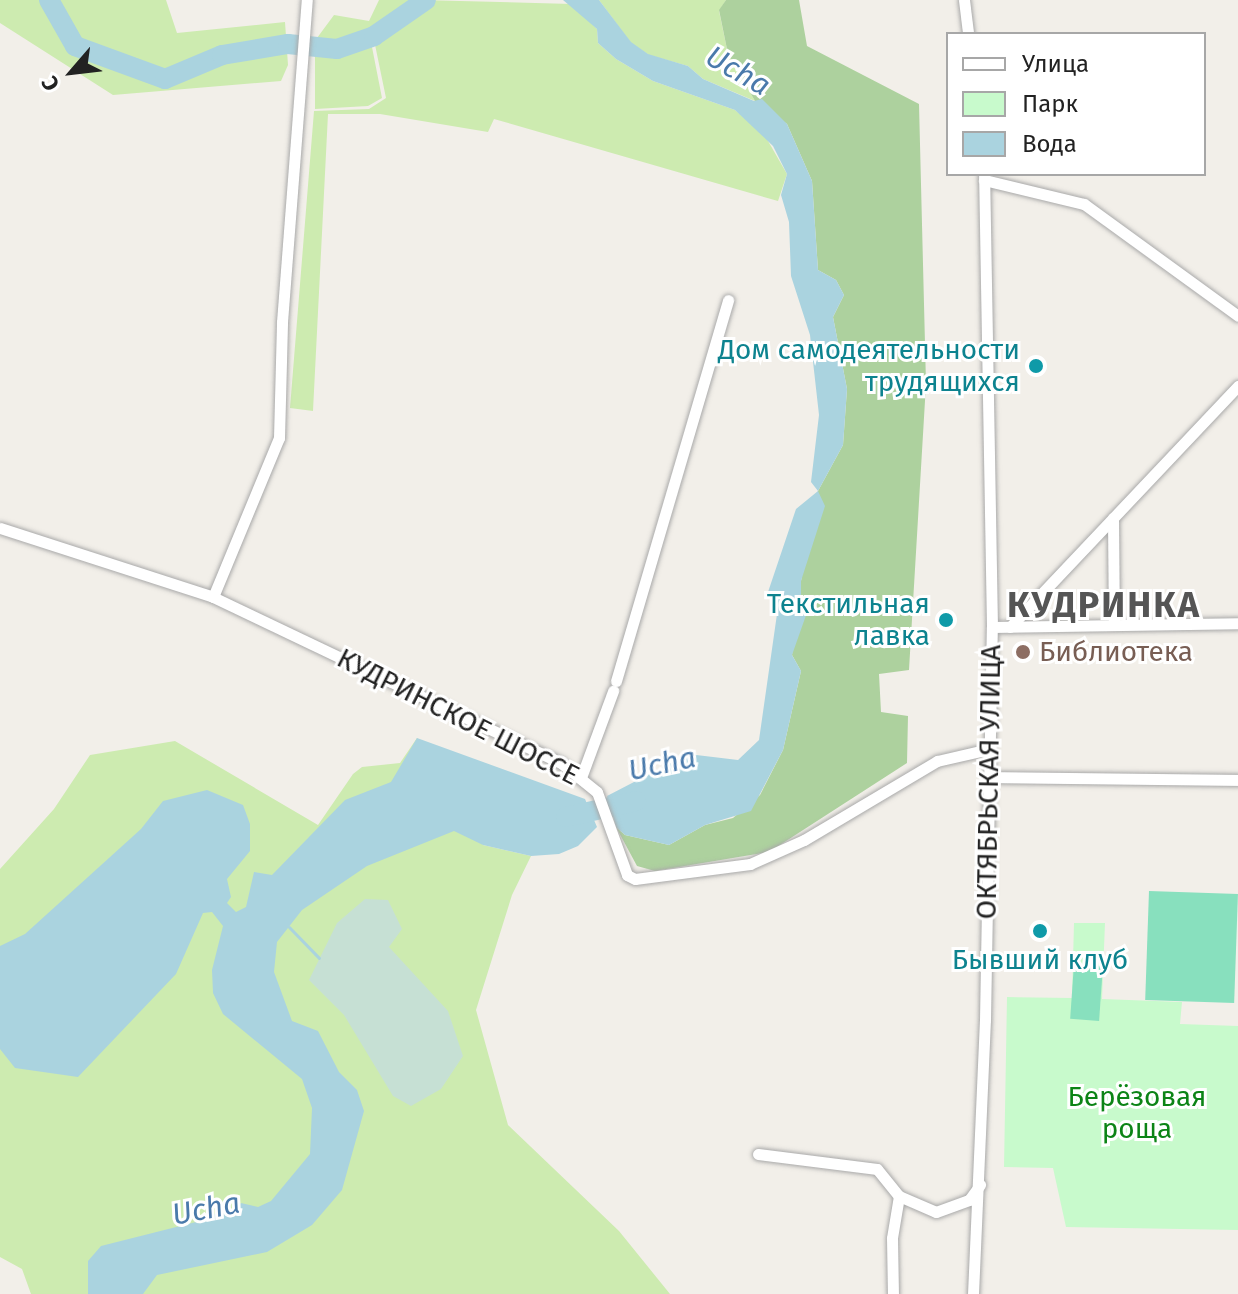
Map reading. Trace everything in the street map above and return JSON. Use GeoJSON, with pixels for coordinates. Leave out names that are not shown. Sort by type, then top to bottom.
{"type":"FeatureCollection","features":[{"type":"Feature","properties":{"kind":"street"},"geometry":{"type":"LineString","coordinates":[[213,597],[279,438],[282,322],[301,35],[307,0]]}},
{"type":"Feature","properties":{"kind":"street"},"geometry":{"type":"LineString","coordinates":[[964,0],[968,32]]}},
{"type":"Feature","properties":{"kind":"street"},"geometry":{"type":"LineString","coordinates":[[984,177],[1084,204],[1238,316]]}},
{"type":"Feature","properties":{"kind":"street","name":"ОКТЯБРЬСКАЯ УЛИЦА"},"geometry":{"type":"LineString","coordinates":[[973,1294],[980,1185],[992,627],[984,177]]}},
{"type":"Feature","properties":{"kind":"street"},"geometry":{"type":"LineString","coordinates":[[582,775],[615,686],[728,300]]}},
{"type":"Feature","properties":{"kind":"street"},"geometry":{"type":"LineString","coordinates":[[1010,627],[1238,386]]}},
{"type":"Feature","properties":{"kind":"street"},"geometry":{"type":"LineString","coordinates":[[1113,518],[1114,625]]}},
{"type":"Feature","properties":{"kind":"street","name":"КУДРИНСКОЕ ШОССЕ"},"geometry":{"type":"LineString","coordinates":[[0,528],[213,597],[582,775],[597,792],[627,875],[635,879],[750,864],[804,840],[937,761],[989,749]]}},
{"type":"Feature","properties":{"kind":"street"},"geometry":{"type":"LineString","coordinates":[[992,627],[1238,623]]}},
{"type":"Feature","properties":{"kind":"street"},"geometry":{"type":"LineString","coordinates":[[988,777],[1238,780]]}},
{"type":"Feature","properties":{"kind":"street"},"geometry":{"type":"LineString","coordinates":[[758,1154],[877,1169],[899,1196],[936,1212],[969,1200],[980,1185]]}},
{"type":"Feature","properties":{"kind":"street"},"geometry":{"type":"LineString","coordinates":[[893,1294],[892,1238],[899,1196]]}},
{"type":"Feature","properties":{"kind":"green space"},"geometry":{"type":"Polygon","coordinates":[[[0,0],[166,0],[177,33],[285,22],[288,65],[281,81],[113,95],[0,23],[0,0]]]}},
{"type":"Feature","properties":{"kind":"green space"},"geometry":{"type":"Polygon","coordinates":[[[379,0],[416,0],[389,22],[420,0],[572,4],[597,29],[598,43],[616,59],[653,81],[735,110],[764,134],[787,174],[778,201],[494,119],[488,132],[380,114],[328,114],[313,411],[290,408],[314,111],[369,109],[386,98],[373,35],[335,43],[317,38],[334,15],[369,21],[379,0]]]}},
{"type":"Feature","properties":{"kind":"green space"},"geometry":{"type":"Polygon","coordinates":[[[599,0],[726,0],[719,11],[728,54],[755,101],[703,79],[688,66],[649,55],[631,43],[599,0]]]}},
{"type":"Feature","properties":{"kind":"green space"},"geometry":{"type":"Polygon","coordinates":[[[726,0],[799,0],[807,46],[919,104],[926,384],[909,670],[879,674],[881,712],[908,716],[907,763],[769,852],[655,871],[637,866],[616,827],[625,835],[669,845],[705,825],[733,818],[760,795],[783,750],[801,671],[792,655],[801,581],[818,491],[843,445],[847,389],[833,317],[844,295],[836,280],[818,270],[812,181],[787,124],[755,101],[728,54],[719,10],[726,0]]]}},
{"type":"Feature","properties":{"kind":"green space"},"geometry":{"type":"Polygon","coordinates":[[[315,41],[335,46],[336,52],[371,42],[382,98],[368,106],[315,109],[315,41]]]}},
{"type":"Feature","properties":{"kind":"green space"},"geometry":{"type":"Polygon","coordinates":[[[417,738],[483,845],[531,856],[512,895],[476,1010],[508,1125],[619,1231],[670,1294],[31,1294],[22,1269],[0,1257],[0,869],[54,809],[90,755],[175,741],[318,825],[353,774],[362,767],[400,763],[417,738]]]}},
{"type":"Feature","properties":{"kind":"green space"},"geometry":{"type":"Polygon","coordinates":[[[1149,891],[1238,894],[1234,1003],[1145,1000],[1149,891]]]}},
{"type":"Feature","properties":{"kind":"green space"},"geometry":{"type":"Polygon","coordinates":[[[365,899],[388,900],[402,929],[389,947],[448,1011],[463,1056],[441,1089],[411,1106],[393,1096],[344,1015],[309,980],[337,923],[365,899]]]}},
{"type":"Feature","properties":{"kind":"green space","name":"Берёзовая роща"},"geometry":{"type":"Polygon","coordinates":[[[1074,923],[1105,923],[1102,999],[1182,1002],[1180,1024],[1238,1026],[1238,1230],[1066,1227],[1053,1168],[1004,1167],[1007,997],[1072,998],[1074,923]]]}},
{"type":"Feature","properties":{"kind":"green space"},"geometry":{"type":"Polygon","coordinates":[[[1074,964],[1103,966],[1099,1021],[1070,1019],[1074,964]]]}},
{"type":"Feature","properties":{"kind":"water"},"geometry":{"type":"Polygon","coordinates":[[[563,0],[599,0],[631,42],[648,54],[688,66],[703,79],[754,101],[762,99],[787,124],[812,181],[818,270],[836,280],[844,295],[833,317],[847,389],[843,445],[818,491],[811,482],[819,415],[810,335],[791,276],[789,222],[781,195],[787,174],[773,146],[735,110],[653,81],[616,59],[598,43],[597,29],[563,0]]]}},
{"type":"Feature","properties":{"kind":"water"},"geometry":{"type":"Polygon","coordinates":[[[818,491],[825,506],[801,581],[801,598],[810,604],[792,655],[801,671],[783,750],[751,811],[705,825],[669,845],[625,835],[616,827],[607,796],[688,754],[738,760],[759,740],[778,607],[767,595],[796,509],[818,491]]]}},
{"type":"Feature","properties":{"kind":"water"},"geometry":{"type":"Polygon","coordinates":[[[417,738],[585,799],[597,827],[578,846],[559,854],[531,856],[483,845],[454,831],[367,866],[302,910],[277,942],[274,972],[292,1021],[318,1031],[339,1072],[357,1090],[364,1111],[342,1190],[312,1225],[267,1252],[157,1275],[143,1294],[88,1294],[88,1261],[101,1246],[204,1220],[220,1211],[233,1213],[241,1203],[258,1207],[271,1201],[310,1154],[312,1108],[302,1079],[223,1014],[213,993],[212,970],[223,926],[212,912],[203,913],[176,974],[78,1077],[15,1068],[0,1049],[0,946],[25,934],[141,829],[163,801],[207,790],[243,805],[250,824],[250,851],[227,879],[231,897],[227,903],[236,912],[246,907],[254,872],[272,875],[345,800],[391,782],[417,738]]]}},
{"type":"Feature","properties":{"kind":"waterway"},"geometry":{"type":"LineString","coordinates":[[49,0],[75,46],[165,79],[222,55],[288,44],[337,49],[374,36],[426,0]]}},
{"type":"Feature","properties":{"kind":"waterway","name":"Ucha"},"geometry":{"type":"LineString","coordinates":[[566,817],[636,801]]}},
{"type":"Feature","properties":{"kind":"waterway"},"geometry":{"type":"LineString","coordinates":[[289,927],[319,958]]}},
{"type":"Feature","properties":{"kind":"place","name":"Дом самодеятельности трудящихся"},"geometry":{"type":"Point","coordinates":[1036,366]}},
{"type":"Feature","properties":{"kind":"place","name":"Текстильная лавка"},"geometry":{"type":"Point","coordinates":[946,620]}},
{"type":"Feature","properties":{"kind":"place","name":"Библиотека"},"geometry":{"type":"Point","coordinates":[1023,652]}},
{"type":"Feature","properties":{"kind":"place","name":"Бывший клуб"},"geometry":{"type":"Point","coordinates":[1040,931]}},
{"type":"Feature","properties":{"kind":"district","name":"КУДРИНКА"},"geometry":{"type":"Point","coordinates":[1104,606]}}]}
